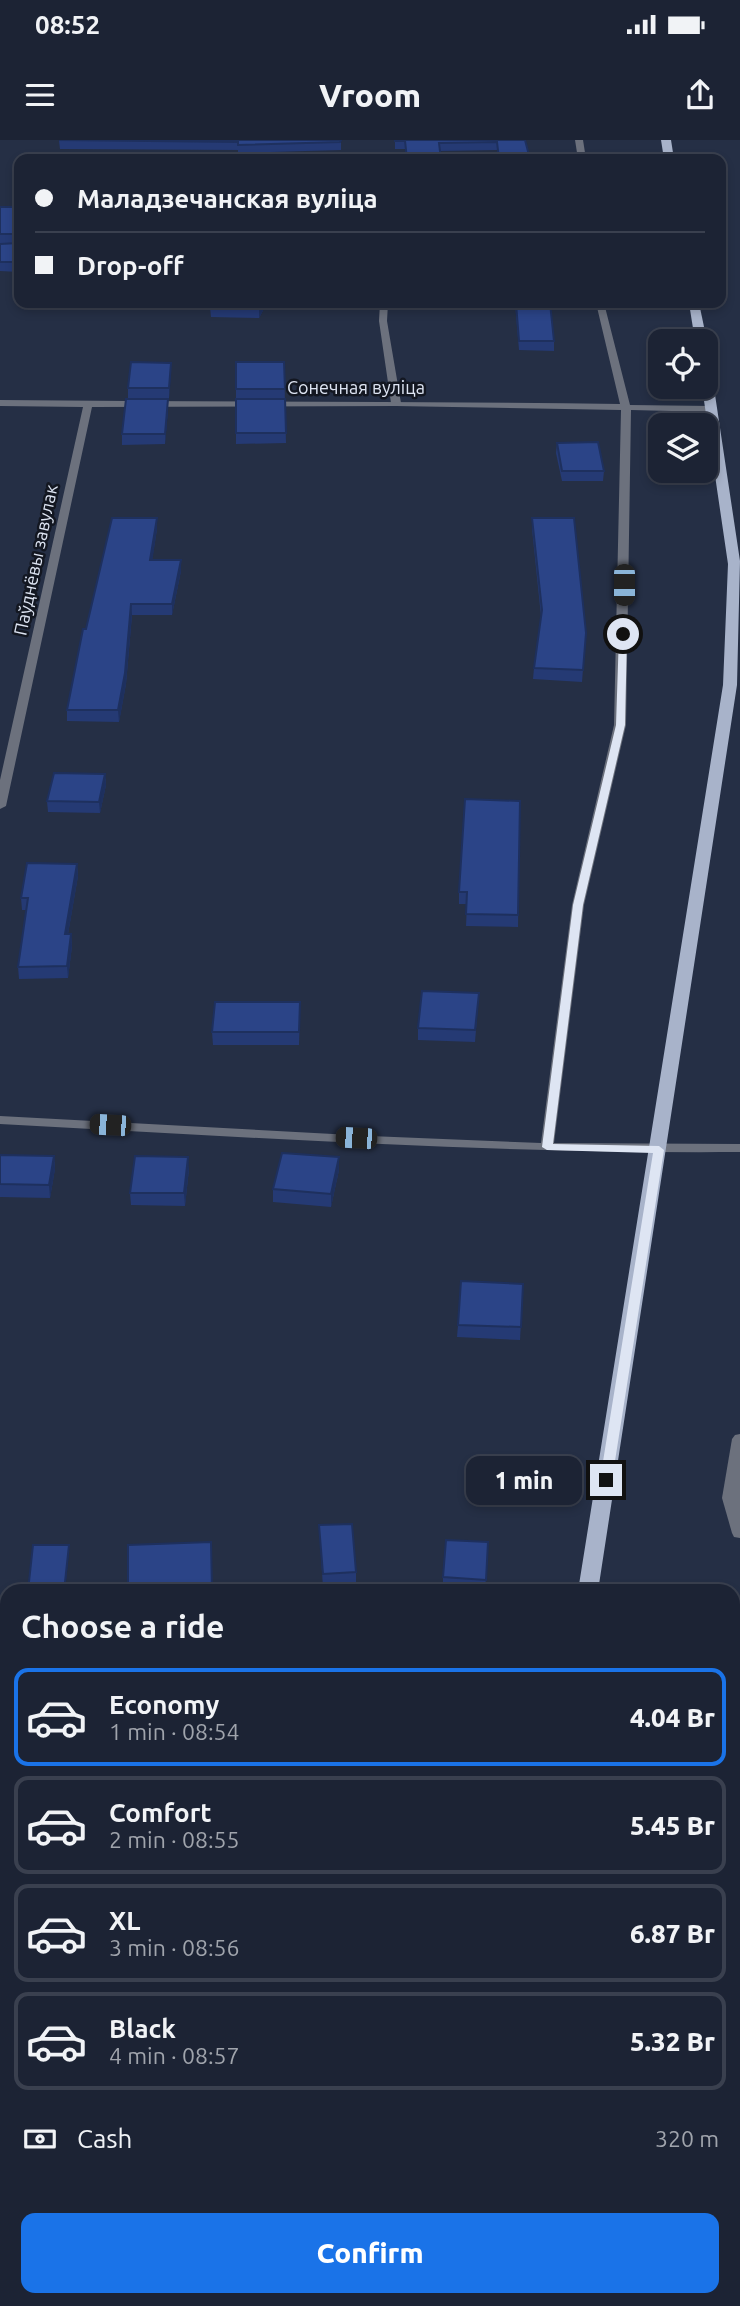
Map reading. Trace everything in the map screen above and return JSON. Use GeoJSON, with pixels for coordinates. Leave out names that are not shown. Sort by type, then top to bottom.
{"type":"FeatureCollection","features":[{"type":"Feature","properties":{"kind":"main road"},"geometry":{"type":"LineString","coordinates":[[695,308],[699,329]]}},
{"type":"Feature","properties":{"kind":"main road"},"geometry":{"type":"LineString","coordinates":[[590,1584],[730,685],[737,614],[734,564],[710,399]]}},
{"type":"Feature","properties":{"kind":"street"},"geometry":{"type":"LineString","coordinates":[[384,308],[383,321],[396,403]]}},
{"type":"Feature","properties":{"kind":"street"},"geometry":{"type":"LineString","coordinates":[[547,1147],[578,905],[620,725],[626,408],[601,308]]}},
{"type":"Feature","properties":{"kind":"street","name":"Сонечная вуліца"},"geometry":{"type":"LineString","coordinates":[[0,403],[396,403],[712,409]]}},
{"type":"Feature","properties":{"kind":"street","name":"Паўднёвы завулак"},"geometry":{"type":"LineString","coordinates":[[0,806],[88,404]]}},
{"type":"Feature","properties":{"kind":"street"},"geometry":{"type":"LineString","coordinates":[[0,1120],[547,1147],[659,1150],[740,1148]]}},
{"type":"Feature","properties":{"kind":"street"},"geometry":{"type":"LineString","coordinates":[[740,1439],[730,1498],[740,1533]]}},
{"type":"Feature","properties":{"kind":"building"},"geometry":{"type":"Polygon","coordinates":[[[59,140],[341,140],[238,145],[238,142],[59,140]]]}},
{"type":"Feature","properties":{"kind":"building"},"geometry":{"type":"Polygon","coordinates":[[[525,140],[529,154],[498,154],[497,142],[439,143],[440,154],[406,154],[405,141],[395,141],[525,140]]]}},
{"type":"Feature","properties":{"kind":"building"},"geometry":{"type":"Polygon","coordinates":[[[0,207],[14,207],[14,234],[0,234],[0,207]]]}},
{"type":"Feature","properties":{"kind":"building"},"geometry":{"type":"Polygon","coordinates":[[[14,243],[14,262],[0,262],[0,244],[14,243]]]}},
{"type":"Feature","properties":{"kind":"building"},"geometry":{"type":"Polygon","coordinates":[[[516,308],[551,308],[554,341],[519,341],[516,308]]]}},
{"type":"Feature","properties":{"kind":"building"},"geometry":{"type":"Polygon","coordinates":[[[131,362],[171,363],[169,388],[128,388],[131,362]]]}},
{"type":"Feature","properties":{"kind":"building"},"geometry":{"type":"Polygon","coordinates":[[[236,362],[284,362],[285,389],[236,389],[236,362]]]}},
{"type":"Feature","properties":{"kind":"building"},"geometry":{"type":"Polygon","coordinates":[[[126,399],[168,399],[165,434],[122,434],[126,399]]]}},
{"type":"Feature","properties":{"kind":"building"},"geometry":{"type":"Polygon","coordinates":[[[236,399],[285,399],[286,433],[236,433],[236,399]]]}},
{"type":"Feature","properties":{"kind":"building"},"geometry":{"type":"Polygon","coordinates":[[[598,442],[604,471],[562,471],[557,443],[598,442]]]}},
{"type":"Feature","properties":{"kind":"building"},"geometry":{"type":"Polygon","coordinates":[[[112,518],[157,518],[150,560],[181,560],[172,604],[131,604],[125,673],[118,710],[67,710],[83,629],[86,629],[112,518]]]}},
{"type":"Feature","properties":{"kind":"building"},"geometry":{"type":"Polygon","coordinates":[[[532,518],[574,518],[586,633],[583,670],[534,668],[542,610],[532,518]]]}},
{"type":"Feature","properties":{"kind":"building"},"geometry":{"type":"Polygon","coordinates":[[[54,773],[105,774],[99,802],[47,801],[54,773]]]}},
{"type":"Feature","properties":{"kind":"building"},"geometry":{"type":"Polygon","coordinates":[[[465,799],[520,801],[518,915],[466,914],[467,892],[459,892],[465,799]]]}},
{"type":"Feature","properties":{"kind":"building"},"geometry":{"type":"Polygon","coordinates":[[[27,863],[77,864],[65,934],[71,934],[67,966],[18,967],[28,898],[21,898],[27,863]]]}},
{"type":"Feature","properties":{"kind":"building"},"geometry":{"type":"Polygon","coordinates":[[[422,991],[479,993],[475,1030],[418,1028],[422,991]]]}},
{"type":"Feature","properties":{"kind":"building"},"geometry":{"type":"Polygon","coordinates":[[[215,1002],[300,1002],[299,1032],[212,1032],[215,1002]]]}},
{"type":"Feature","properties":{"kind":"building"},"geometry":{"type":"Polygon","coordinates":[[[282,1153],[339,1157],[331,1194],[273,1189],[282,1153]]]}},
{"type":"Feature","properties":{"kind":"building"},"geometry":{"type":"Polygon","coordinates":[[[0,1155],[54,1156],[49,1185],[0,1184],[0,1155]]]}},
{"type":"Feature","properties":{"kind":"building"},"geometry":{"type":"Polygon","coordinates":[[[135,1156],[188,1157],[184,1193],[130,1193],[135,1156]]]}},
{"type":"Feature","properties":{"kind":"building"},"geometry":{"type":"Polygon","coordinates":[[[461,1281],[523,1284],[521,1327],[458,1325],[461,1281]]]}},
{"type":"Feature","properties":{"kind":"building"},"geometry":{"type":"Polygon","coordinates":[[[352,1524],[356,1572],[323,1574],[319,1525],[352,1524]]]}},
{"type":"Feature","properties":{"kind":"building"},"geometry":{"type":"Polygon","coordinates":[[[446,1540],[488,1542],[486,1580],[443,1577],[446,1540]]]}},
{"type":"Feature","properties":{"kind":"building"},"geometry":{"type":"Polygon","coordinates":[[[211,1542],[212,1584],[128,1584],[128,1545],[211,1542]]]}},
{"type":"Feature","properties":{"kind":"building"},"geometry":{"type":"Polygon","coordinates":[[[33,1545],[69,1545],[65,1584],[29,1584],[33,1545]]]}},
{"type":"Feature","properties":{"kind":"route"},"geometry":{"type":"LineString","coordinates":[[606,1480],[659,1150],[547,1147],[578,905],[620,725],[623,634]]}}]}
